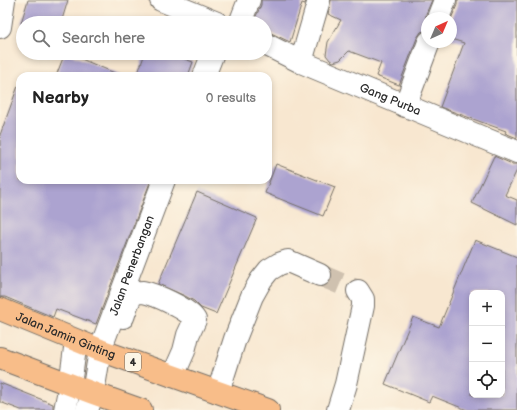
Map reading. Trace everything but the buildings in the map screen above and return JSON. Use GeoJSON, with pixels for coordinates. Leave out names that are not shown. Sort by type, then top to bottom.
{"type":"FeatureCollection","features":[{"type":"Feature","properties":{"kind":"highway","name":"Jalan Jamin Ginting"},"geometry":{"type":"LineString","coordinates":[[0,309],[106,353],[268,410]]}},
{"type":"Feature","properties":{"kind":"highway"},"geometry":{"type":"LineString","coordinates":[[0,358],[70,385],[90,402],[141,410]]}},
{"type":"Feature","properties":{"kind":"street"},"geometry":{"type":"LineString","coordinates":[[0,27],[4,0]]}},
{"type":"Feature","properties":{"kind":"street"},"geometry":{"type":"LineString","coordinates":[[161,0],[200,16]]}},
{"type":"Feature","properties":{"kind":"street"},"geometry":{"type":"LineString","coordinates":[[243,16],[249,0]]}},
{"type":"Feature","properties":{"kind":"street"},"geometry":{"type":"LineString","coordinates":[[301,62],[319,0]]}},
{"type":"Feature","properties":{"kind":"street"},"geometry":{"type":"LineString","coordinates":[[440,12],[445,0]]}},
{"type":"Feature","properties":{"kind":"street","name":"Gang Purba"},"geometry":{"type":"LineString","coordinates":[[272,48],[301,62],[517,152]]}},
{"type":"Feature","properties":{"kind":"street"},"geometry":{"type":"LineString","coordinates":[[405,106],[427,48]]}},
{"type":"Feature","properties":{"kind":"street"},"geometry":{"type":"LineString","coordinates":[[206,72],[210,60]]}},
{"type":"Feature","properties":{"kind":"street","name":"Jalan Penerbangan"},"geometry":{"type":"LineString","coordinates":[[106,353],[163,184]]}},
{"type":"Feature","properties":{"kind":"street"},"geometry":{"type":"LineString","coordinates":[[218,392],[235,339],[252,296],[261,280],[269,270],[278,264],[288,261],[320,275]]}},
{"type":"Feature","properties":{"kind":"street"},"geometry":{"type":"LineString","coordinates":[[338,410],[346,384],[363,306],[363,299],[358,291]]}},
{"type":"Feature","properties":{"kind":"street"},"geometry":{"type":"LineString","coordinates":[[90,402],[106,353],[121,324],[129,301],[134,294],[141,292],[168,301],[193,316],[194,320],[184,351],[173,376]]}},
{"type":"Feature","properties":{"kind":"street"},"geometry":{"type":"LineString","coordinates":[[65,410],[76,341]]}},
{"type":"Feature","properties":{"kind":"tunnel"},"geometry":{"type":"LineString","coordinates":[[320,275],[358,291]]}}]}
